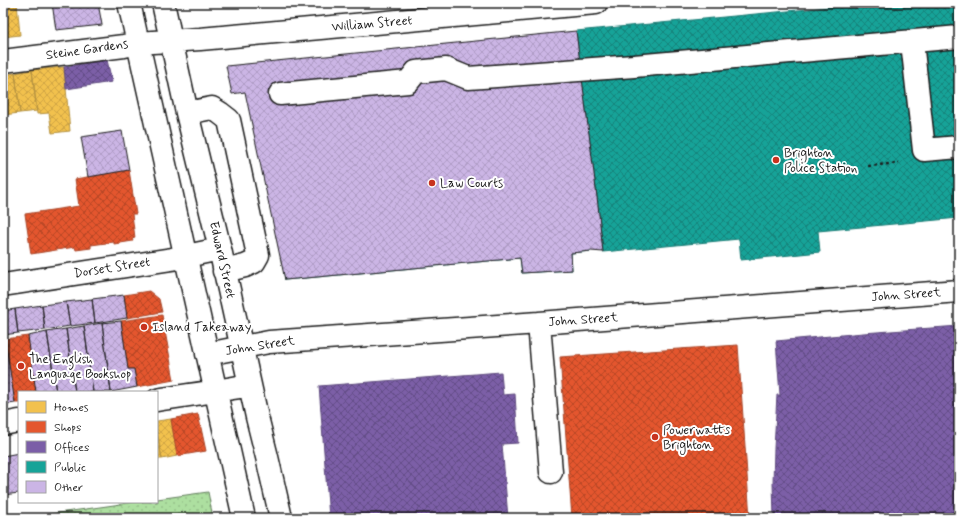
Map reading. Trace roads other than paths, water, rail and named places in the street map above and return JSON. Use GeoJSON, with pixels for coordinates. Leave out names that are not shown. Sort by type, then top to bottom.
{"type":"FeatureCollection","features":[{"type":"Feature","properties":{"kind":"street"},"geometry":{"type":"LineString","coordinates":[[128,3],[244,518]]}},
{"type":"Feature","properties":{"kind":"street","name":"Edward Street"},"geometry":{"type":"LineString","coordinates":[[163,3],[281,518]]}},
{"type":"Feature","properties":{"kind":"street","name":"William Street"},"geometry":{"type":"LineString","coordinates":[[172,42],[538,6],[596,3]]}},
{"type":"Feature","properties":{"kind":"street"},"geometry":{"type":"LineString","coordinates":[[280,94],[408,82],[416,72],[446,69],[468,78],[634,66],[959,38]]}},
{"type":"Feature","properties":{"kind":"street","name":"Steine Gardens"},"geometry":{"type":"LineString","coordinates":[[3,61],[124,46],[137,43],[172,42]]}},
{"type":"Feature","properties":{"kind":"street"},"geometry":{"type":"LineString","coordinates":[[912,42],[924,150],[959,147]]}},
{"type":"Feature","properties":{"kind":"street"},"geometry":{"type":"LineString","coordinates":[[187,113],[212,108],[229,120],[258,255],[254,262],[250,264],[224,270]]}},
{"type":"Feature","properties":{"kind":"street","name":"Dorset Street"},"geometry":{"type":"LineString","coordinates":[[3,285],[172,259],[220,249]]}},
{"type":"Feature","properties":{"kind":"street","name":"John Street"},"geometry":{"type":"LineString","coordinates":[[207,354],[269,342],[959,291]]}},
{"type":"Feature","properties":{"kind":"street"},"geometry":{"type":"LineString","coordinates":[[539,323],[551,472]]}},
{"type":"Feature","properties":{"kind":"street"},"geometry":{"type":"LineString","coordinates":[[158,400],[216,392],[250,385]]}},
{"type":"Feature","properties":{"kind":"street"},"geometry":{"type":"LineString","coordinates":[[3,424],[18,421]]}},
{"type":"Feature","properties":{"kind":"place","name":"Brighton Police Station"},"geometry":{"type":"Point","coordinates":[776,160]}},
{"type":"Feature","properties":{"kind":"place","name":"Law Courts"},"geometry":{"type":"Point","coordinates":[432,183]}},
{"type":"Feature","properties":{"kind":"place","name":"Island Takeaway"},"geometry":{"type":"Point","coordinates":[144,327]}},
{"type":"Feature","properties":{"kind":"place","name":"The English Language Bookshop"},"geometry":{"type":"Point","coordinates":[21,366]}},
{"type":"Feature","properties":{"kind":"place","name":"Powerwatts Brighton"},"geometry":{"type":"Point","coordinates":[655,437]}}]}
